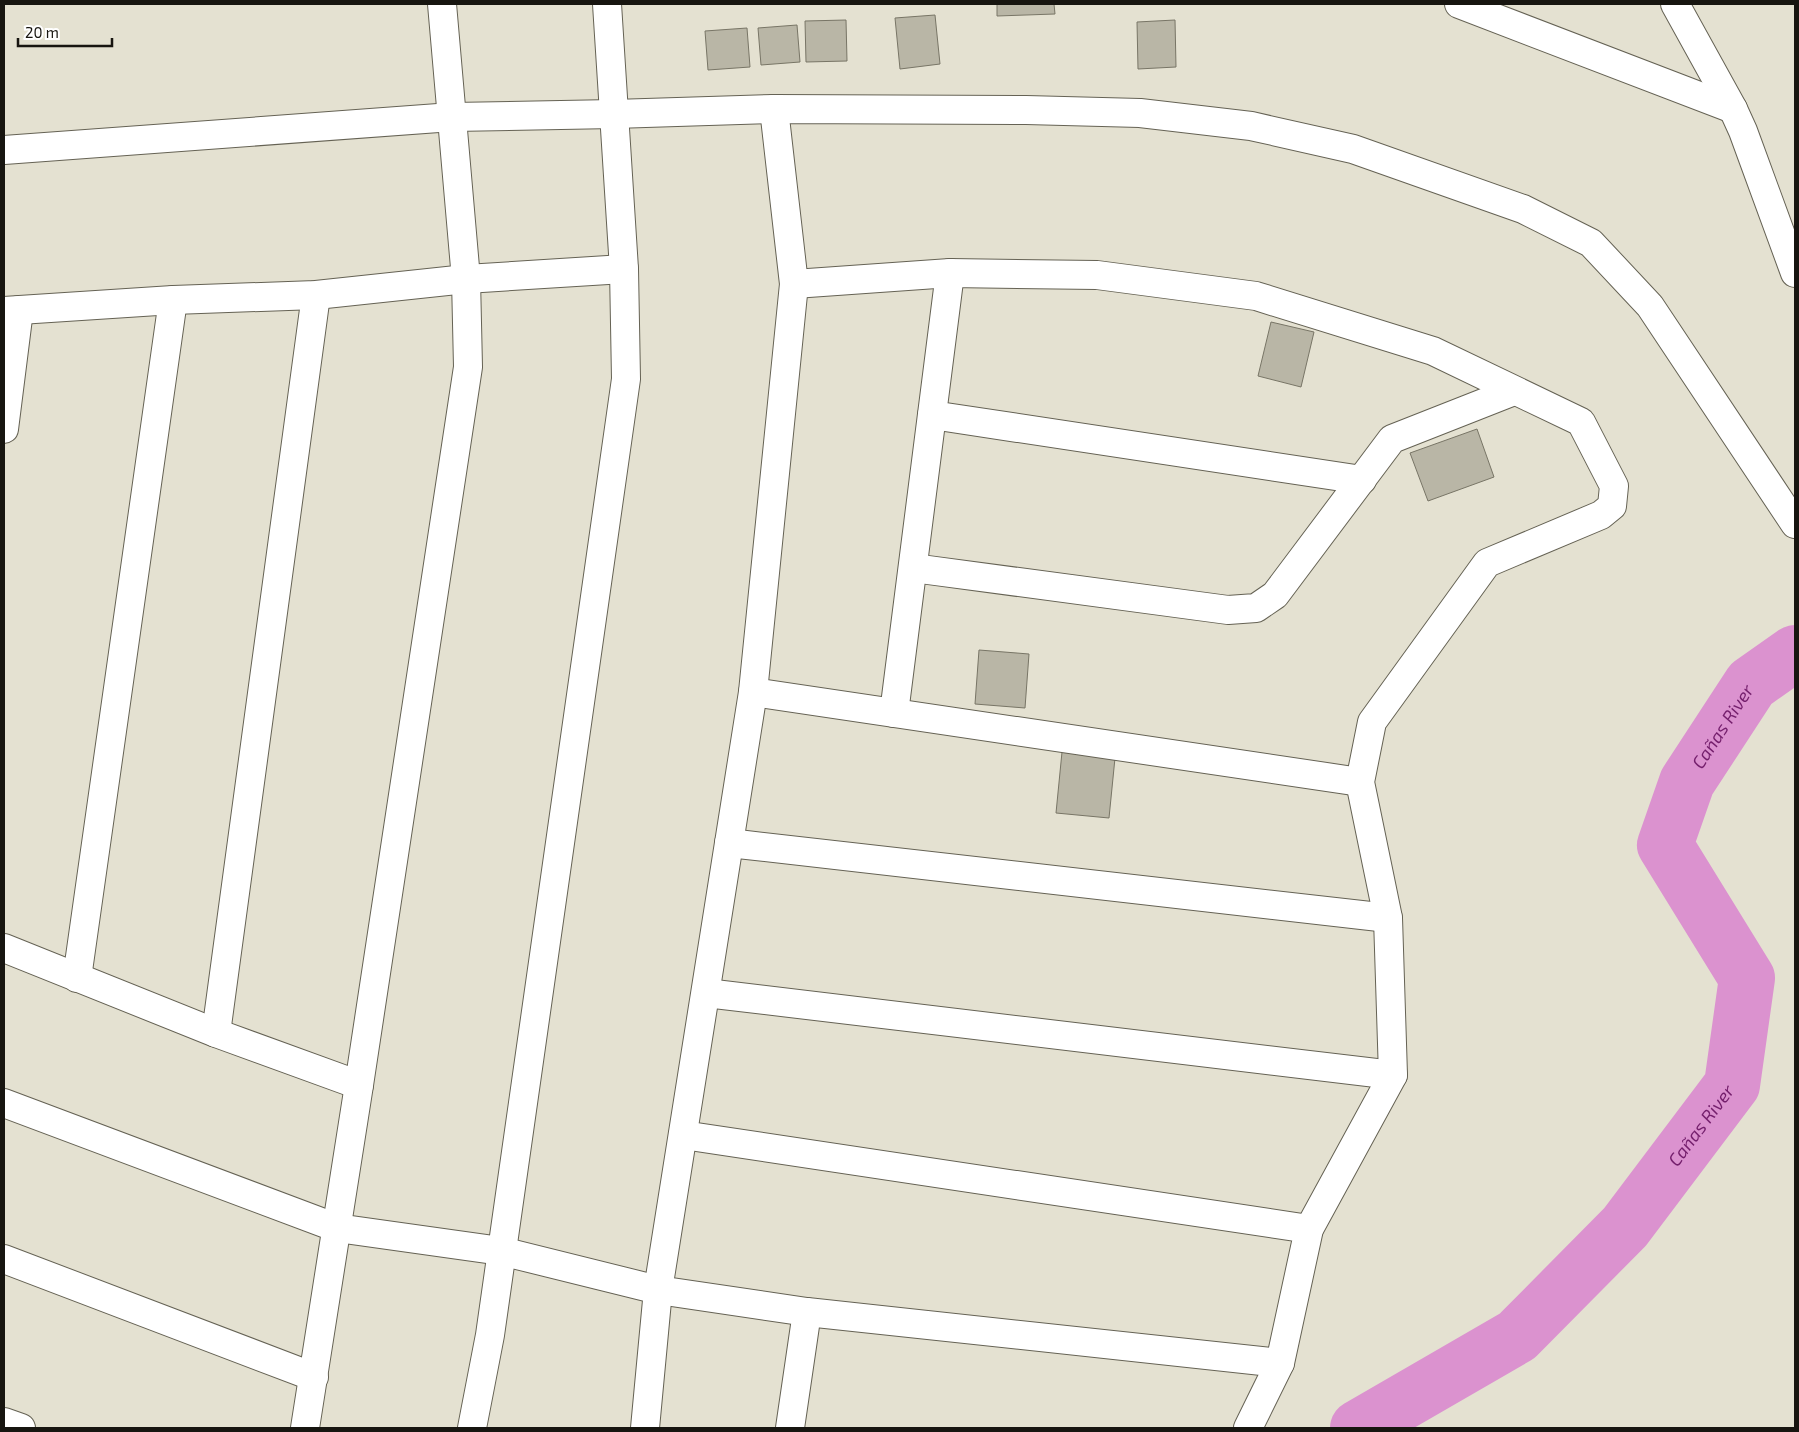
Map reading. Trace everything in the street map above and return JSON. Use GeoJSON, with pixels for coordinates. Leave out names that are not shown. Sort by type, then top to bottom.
{"type":"FeatureCollection","features":[{"type":"Feature","properties":{"kind":"street"},"geometry":{"type":"LineString","coordinates":[[306,1428],[468,367],[466,278],[442,4]]}},
{"type":"Feature","properties":{"kind":"street"},"geometry":{"type":"LineString","coordinates":[[472,1428],[490,1335],[626,379],[624,269],[607,4]]}},
{"type":"Feature","properties":{"kind":"street"},"geometry":{"type":"LineString","coordinates":[[1459,4],[1733,109]]}},
{"type":"Feature","properties":{"kind":"street"},"geometry":{"type":"LineString","coordinates":[[1675,4],[1733,109],[1743,131],[1795,273]]}},
{"type":"Feature","properties":{"kind":"street"},"geometry":{"type":"LineString","coordinates":[[4,150],[452,117],[774,109],[1016,110],[1140,113],[1251,126],[1353,149],[1523,208],[1591,243],[1650,306],[1795,524]]}},
{"type":"Feature","properties":{"kind":"street"},"geometry":{"type":"LineString","coordinates":[[645,1428],[658,1290],[753,692],[794,284],[774,109]]}},
{"type":"Feature","properties":{"kind":"street"},"geometry":{"type":"LineString","coordinates":[[4,429],[11,310],[173,300],[316,295],[466,278],[624,269]]}},
{"type":"Feature","properties":{"kind":"street"},"geometry":{"type":"LineString","coordinates":[[794,284],[950,273],[1097,276],[1256,296],[1433,351],[1581,422],[1614,486],[1612,506],[1601,515],[1487,563],[1372,722],[1360,782],[1388,918],[1393,1075],[1309,1229],[1280,1363],[1248,1428]]}},
{"type":"Feature","properties":{"kind":"street"},"geometry":{"type":"LineString","coordinates":[[894,713],[950,273]]}},
{"type":"Feature","properties":{"kind":"street"},"geometry":{"type":"LineString","coordinates":[[216,1033],[316,295]]}},
{"type":"Feature","properties":{"kind":"street"},"geometry":{"type":"LineString","coordinates":[[77,978],[173,300]]}},
{"type":"Feature","properties":{"kind":"street"},"geometry":{"type":"LineString","coordinates":[[913,568],[1228,610],[1256,608],[1275,595],[1392,439],[1514,390]]}},
{"type":"Feature","properties":{"kind":"street"},"geometry":{"type":"LineString","coordinates":[[932,415],[1362,480]]}},
{"type":"Feature","properties":{"kind":"street"},"geometry":{"type":"LineString","coordinates":[[753,692],[1360,782]]}},
{"type":"Feature","properties":{"kind":"street"},"geometry":{"type":"LineString","coordinates":[[729,842],[1388,918]]}},
{"type":"Feature","properties":{"kind":"street"},"geometry":{"type":"LineString","coordinates":[[4,948],[216,1033],[359,1085]]}},
{"type":"Feature","properties":{"kind":"street"},"geometry":{"type":"LineString","coordinates":[[706,993],[1393,1075]]}},
{"type":"Feature","properties":{"kind":"street"},"geometry":{"type":"LineString","coordinates":[[4,1102],[337,1228],[501,1251],[658,1290],[806,1312],[1280,1363]]}},
{"type":"Feature","properties":{"kind":"street"},"geometry":{"type":"LineString","coordinates":[[683,1135],[1309,1229]]}},
{"type":"Feature","properties":{"kind":"street"},"geometry":{"type":"LineString","coordinates":[[4,1259],[314,1377]]}},
{"type":"Feature","properties":{"kind":"street"},"geometry":{"type":"LineString","coordinates":[[790,1428],[806,1312]]}},
{"type":"Feature","properties":{"kind":"street"},"geometry":{"type":"LineString","coordinates":[[4,1422],[21,1428]]}},
{"type":"Feature","properties":{"kind":"building"},"geometry":{"type":"Polygon","coordinates":[[[997,4],[1054,4],[1055,14],[997,16],[997,4]]]}},
{"type":"Feature","properties":{"kind":"building"},"geometry":{"type":"Polygon","coordinates":[[[935,15],[940,64],[900,69],[895,18],[935,15]]]}},
{"type":"Feature","properties":{"kind":"building"},"geometry":{"type":"Polygon","coordinates":[[[846,20],[847,61],[806,62],[805,21],[846,20]]]}},
{"type":"Feature","properties":{"kind":"building"},"geometry":{"type":"Polygon","coordinates":[[[1175,20],[1176,67],[1138,69],[1137,22],[1175,20]]]}},
{"type":"Feature","properties":{"kind":"building"},"geometry":{"type":"Polygon","coordinates":[[[797,25],[800,62],[761,65],[758,28],[797,25]]]}},
{"type":"Feature","properties":{"kind":"building"},"geometry":{"type":"Polygon","coordinates":[[[747,28],[750,67],[708,70],[705,31],[747,28]]]}},
{"type":"Feature","properties":{"kind":"building"},"geometry":{"type":"Polygon","coordinates":[[[1271,322],[1314,332],[1301,387],[1258,376],[1271,322]]]}},
{"type":"Feature","properties":{"kind":"building"},"geometry":{"type":"Polygon","coordinates":[[[1477,429],[1494,477],[1428,501],[1410,453],[1477,429]]]}},
{"type":"Feature","properties":{"kind":"building"},"geometry":{"type":"Polygon","coordinates":[[[979,650],[1029,654],[1025,708],[975,704],[979,650]]]}},
{"type":"Feature","properties":{"kind":"building"},"geometry":{"type":"Polygon","coordinates":[[[1062,752],[1115,758],[1109,818],[1056,813],[1062,752]]]}},
{"type":"Feature","properties":{"kind":"waterway","name":"Cañas River"},"geometry":{"type":"LineString","coordinates":[[1358,1428],[1517,1336],[1625,1227],[1732,1085],[1747,978],[1665,845],[1687,782],[1751,684],[1795,653]]}}]}
